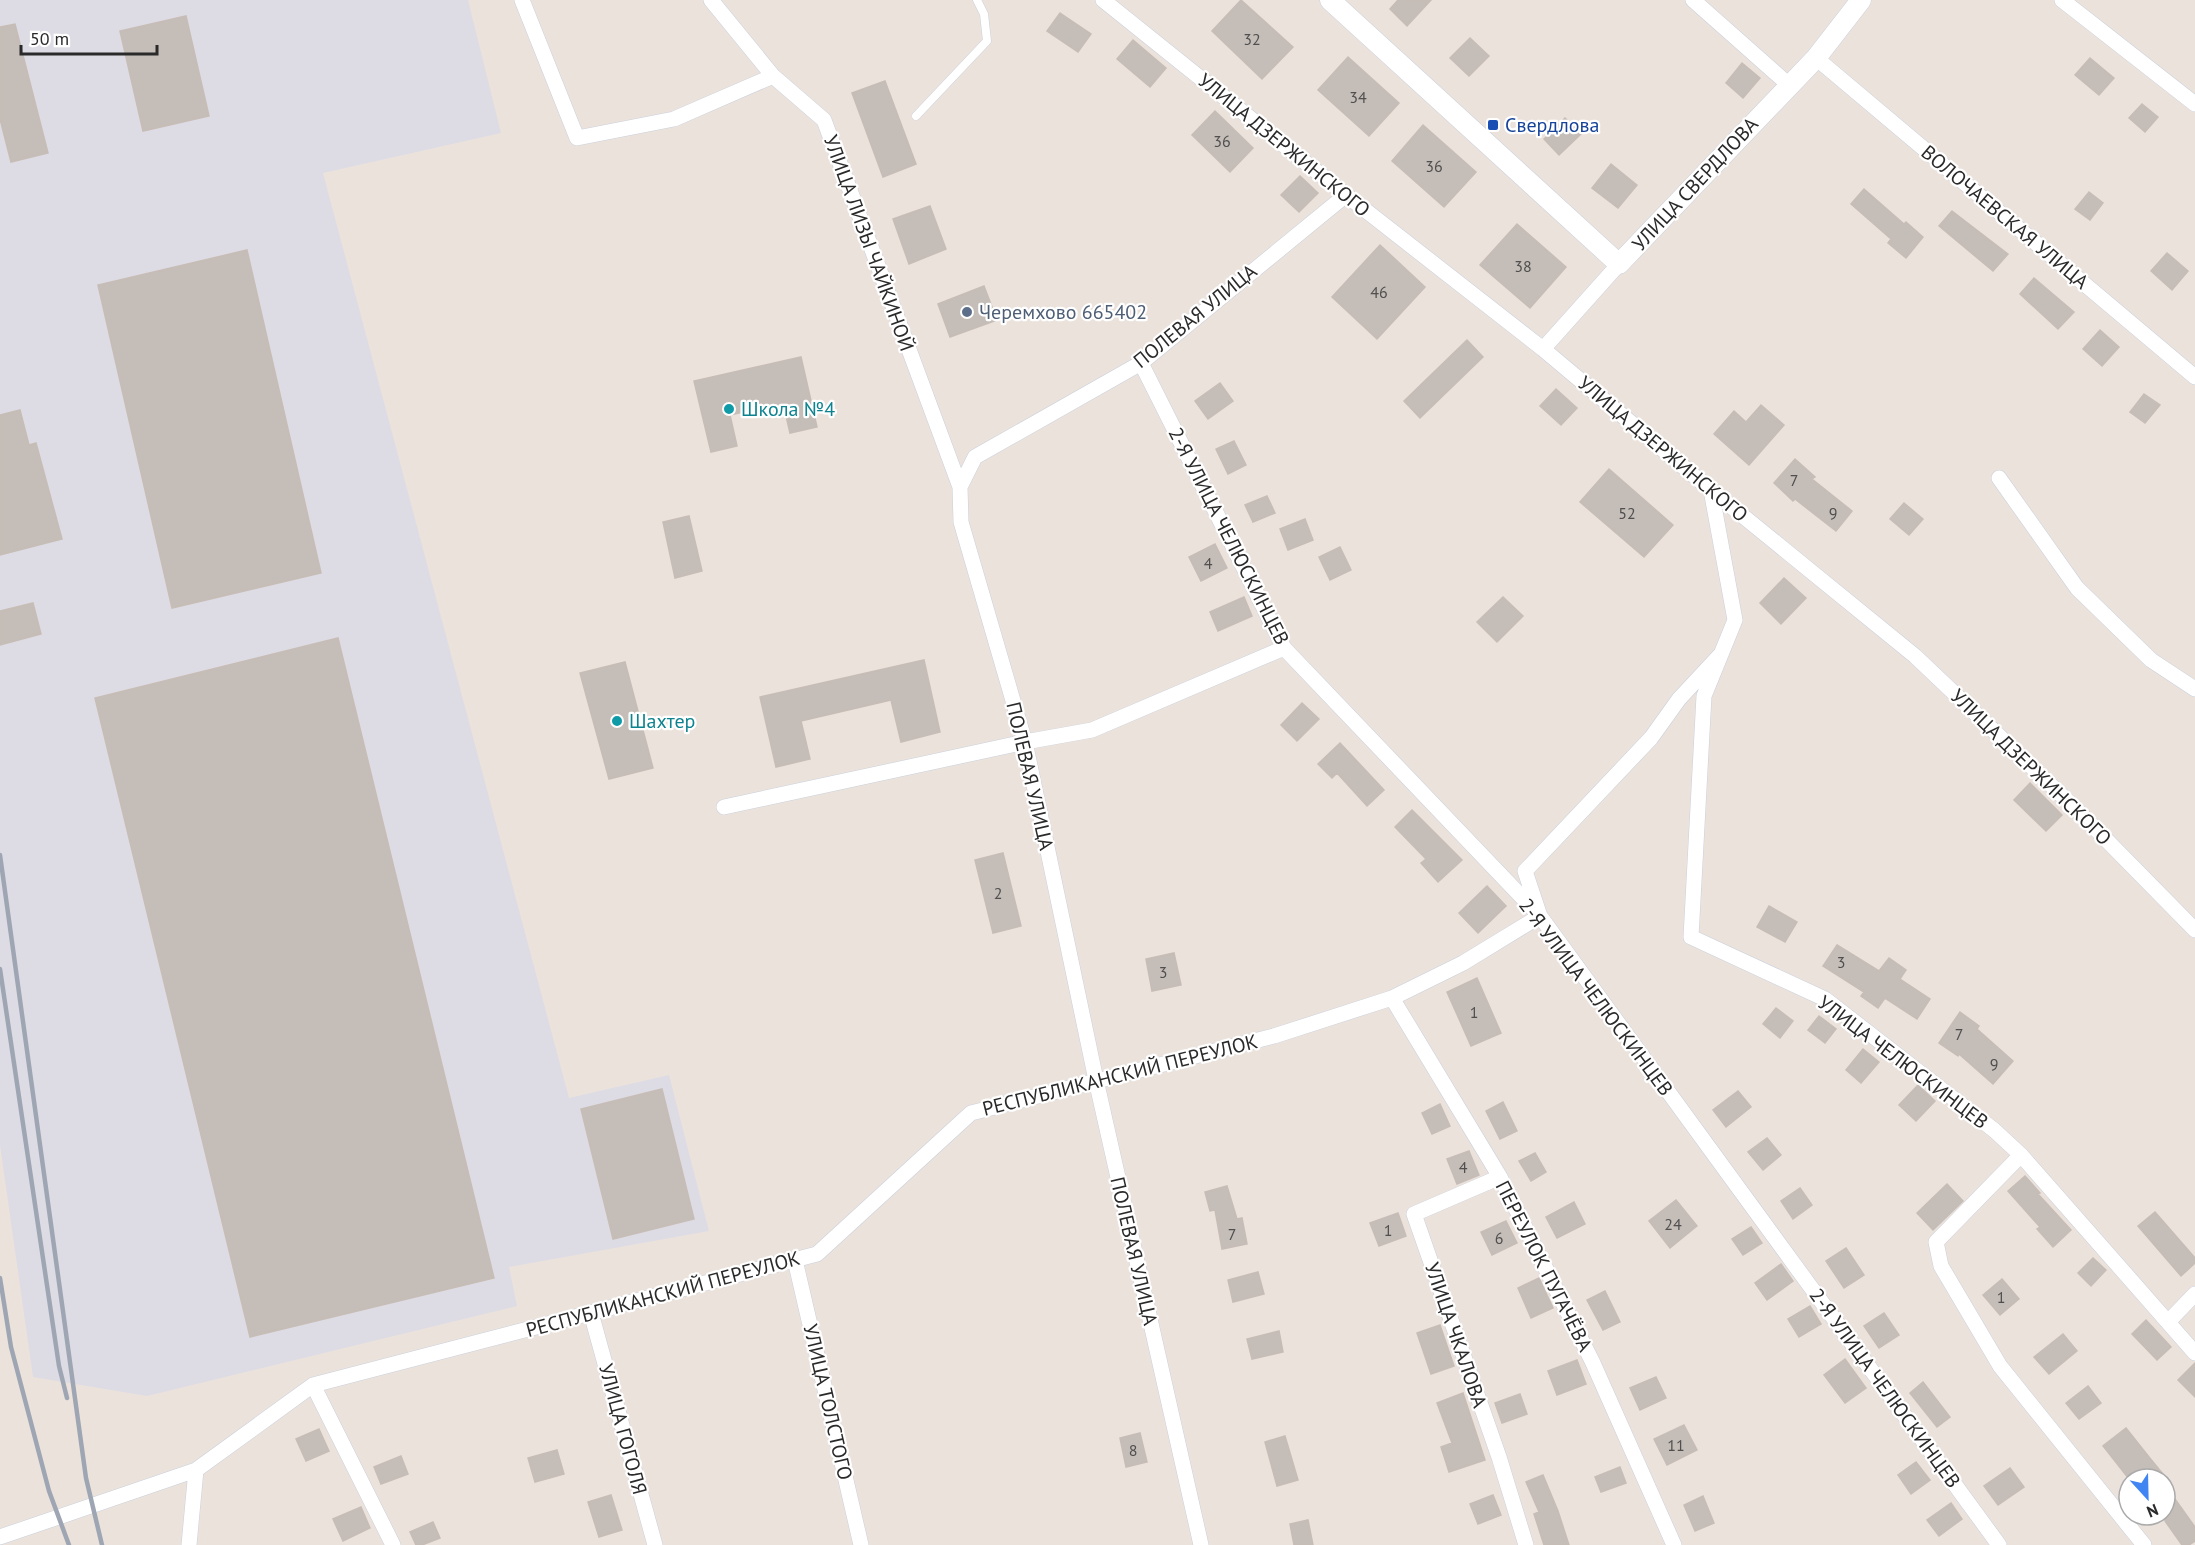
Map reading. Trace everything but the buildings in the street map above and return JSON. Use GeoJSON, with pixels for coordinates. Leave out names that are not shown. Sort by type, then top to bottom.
{"type":"FeatureCollection","features":[{"type":"Feature","properties":{"kind":"street"},"geometry":{"type":"LineString","coordinates":[[522,0],[577,138],[674,119],[773,76]]}},
{"type":"Feature","properties":{"kind":"street","name":"УЛИЦА ЛИЗЫ ЧАЙКИНОЙ"},"geometry":{"type":"LineString","coordinates":[[711,0],[773,76],[824,120],[960,487]]}},
{"type":"Feature","properties":{"kind":"street","name":"УЛИЦА ДЗЕРЖИНСКОГО"},"geometry":{"type":"LineString","coordinates":[[1103,0],[1346,195],[1544,349],[1711,490],[1915,656],[2076,809],[2195,930]]}},
{"type":"Feature","properties":{"kind":"street","name":"УЛИЦА СВЕРДЛОВА"},"geometry":{"type":"LineString","coordinates":[[1330,0],[1619,264],[1816,58],[1861,0]]}},
{"type":"Feature","properties":{"kind":"street"},"geometry":{"type":"LineString","coordinates":[[1692,0],[1789,85]]}},
{"type":"Feature","properties":{"kind":"street"},"geometry":{"type":"LineString","coordinates":[[2062,0],[2195,104]]}},
{"type":"Feature","properties":{"kind":"street","name":"ВОЛОЧАЕВСКАЯ УЛИЦА"},"geometry":{"type":"LineString","coordinates":[[1816,58],[2195,377]]}},
{"type":"Feature","properties":{"kind":"street","name":"ПОЛЕВАЯ УЛИЦА"},"geometry":{"type":"LineString","coordinates":[[1201,1545],[1096,1080],[1025,742],[961,522],[960,487],[975,457],[1142,363],[1346,195]]}},
{"type":"Feature","properties":{"kind":"street"},"geometry":{"type":"LineString","coordinates":[[1544,349],[1619,264]]}},
{"type":"Feature","properties":{"kind":"street","name":"2-Я УЛИЦА ЧЕЛЮСКИНЦЕВ"},"geometry":{"type":"LineString","coordinates":[[1142,363],[1284,648],[1540,916],[1999,1545]]}},
{"type":"Feature","properties":{"kind":"street"},"geometry":{"type":"LineString","coordinates":[[1999,478],[2077,588],[2151,660],[2195,689]]}},
{"type":"Feature","properties":{"kind":"street","name":"УЛИЦА ЧЕЛЮСКИНЦЕВ"},"geometry":{"type":"LineString","coordinates":[[1711,490],[1734,620],[1704,696],[1691,937],[1825,999],[1994,1130],[2021,1155],[2195,1353]]}},
{"type":"Feature","properties":{"kind":"street"},"geometry":{"type":"LineString","coordinates":[[724,807],[1025,742],[1092,730],[1284,648]]}},
{"type":"Feature","properties":{"kind":"street"},"geometry":{"type":"LineString","coordinates":[[1540,916],[1525,871],[1651,738],[1679,699],[1720,655]]}},
{"type":"Feature","properties":{"kind":"street","name":"РЕСПУБЛИКАНСКИЙ ПЕРЕУЛОК"},"geometry":{"type":"LineString","coordinates":[[0,1537],[196,1470],[314,1384],[817,1254],[971,1113],[1274,1036],[1392,998],[1463,963],[1540,916]]}},
{"type":"Feature","properties":{"kind":"street","name":"ПЕРЕУЛОК ПУГАЧЁВА"},"geometry":{"type":"LineString","coordinates":[[1392,998],[1500,1177],[1593,1363],[1674,1545]]}},
{"type":"Feature","properties":{"kind":"street"},"geometry":{"type":"LineString","coordinates":[[2021,1155],[1936,1242],[1941,1266],[2000,1366],[2144,1545]]}},
{"type":"Feature","properties":{"kind":"street","name":"УЛИЦА ЧКАЛОВА"},"geometry":{"type":"LineString","coordinates":[[1500,1177],[1414,1214],[1499,1457],[1526,1545]]}},
{"type":"Feature","properties":{"kind":"street","name":"УЛИЦА ТОЛСТОГО"},"geometry":{"type":"LineString","coordinates":[[795,1260],[861,1545]]}},
{"type":"Feature","properties":{"kind":"street"},"geometry":{"type":"LineString","coordinates":[[2168,1322],[2195,1294]]}},
{"type":"Feature","properties":{"kind":"street","name":"УЛИЦА ГОГОЛЯ"},"geometry":{"type":"LineString","coordinates":[[591,1313],[655,1545]]}},
{"type":"Feature","properties":{"kind":"street"},"geometry":{"type":"LineString","coordinates":[[314,1384],[393,1545]]}},
{"type":"Feature","properties":{"kind":"street"},"geometry":{"type":"LineString","coordinates":[[189,1545],[196,1470]]}},
{"type":"Feature","properties":{"kind":"lane"},"geometry":{"type":"LineString","coordinates":[[916,116],[987,41],[984,14],[977,0]]}},
{"type":"Feature","properties":{"kind":"shaded area"},"geometry":{"type":"Polygon","coordinates":[[[0,0],[468,0],[501,133],[323,173],[569,1098],[669,1075],[709,1231],[509,1267],[517,1306],[147,1396],[33,1377],[0,1145],[0,0]]]}},
{"type":"Feature","properties":{"kind":"railway"},"geometry":{"type":"LineString","coordinates":[[0,855],[86,1478],[102,1545]]}},
{"type":"Feature","properties":{"kind":"railway"},"geometry":{"type":"LineString","coordinates":[[0,969],[59,1366],[67,1398]]}},
{"type":"Feature","properties":{"kind":"railway"},"geometry":{"type":"LineString","coordinates":[[0,1278],[11,1347],[49,1491],[69,1545]]}},
{"type":"Feature","properties":{"kind":"place","name":"Свердлова"},"geometry":{"type":"Point","coordinates":[1493,125]}},
{"type":"Feature","properties":{"kind":"place","name":"Черемхово 665402"},"geometry":{"type":"Point","coordinates":[967,312]}},
{"type":"Feature","properties":{"kind":"place","name":"Школа №4"},"geometry":{"type":"Point","coordinates":[729,409]}},
{"type":"Feature","properties":{"kind":"place","name":"Шахтер"},"geometry":{"type":"Point","coordinates":[617,721]}}]}
